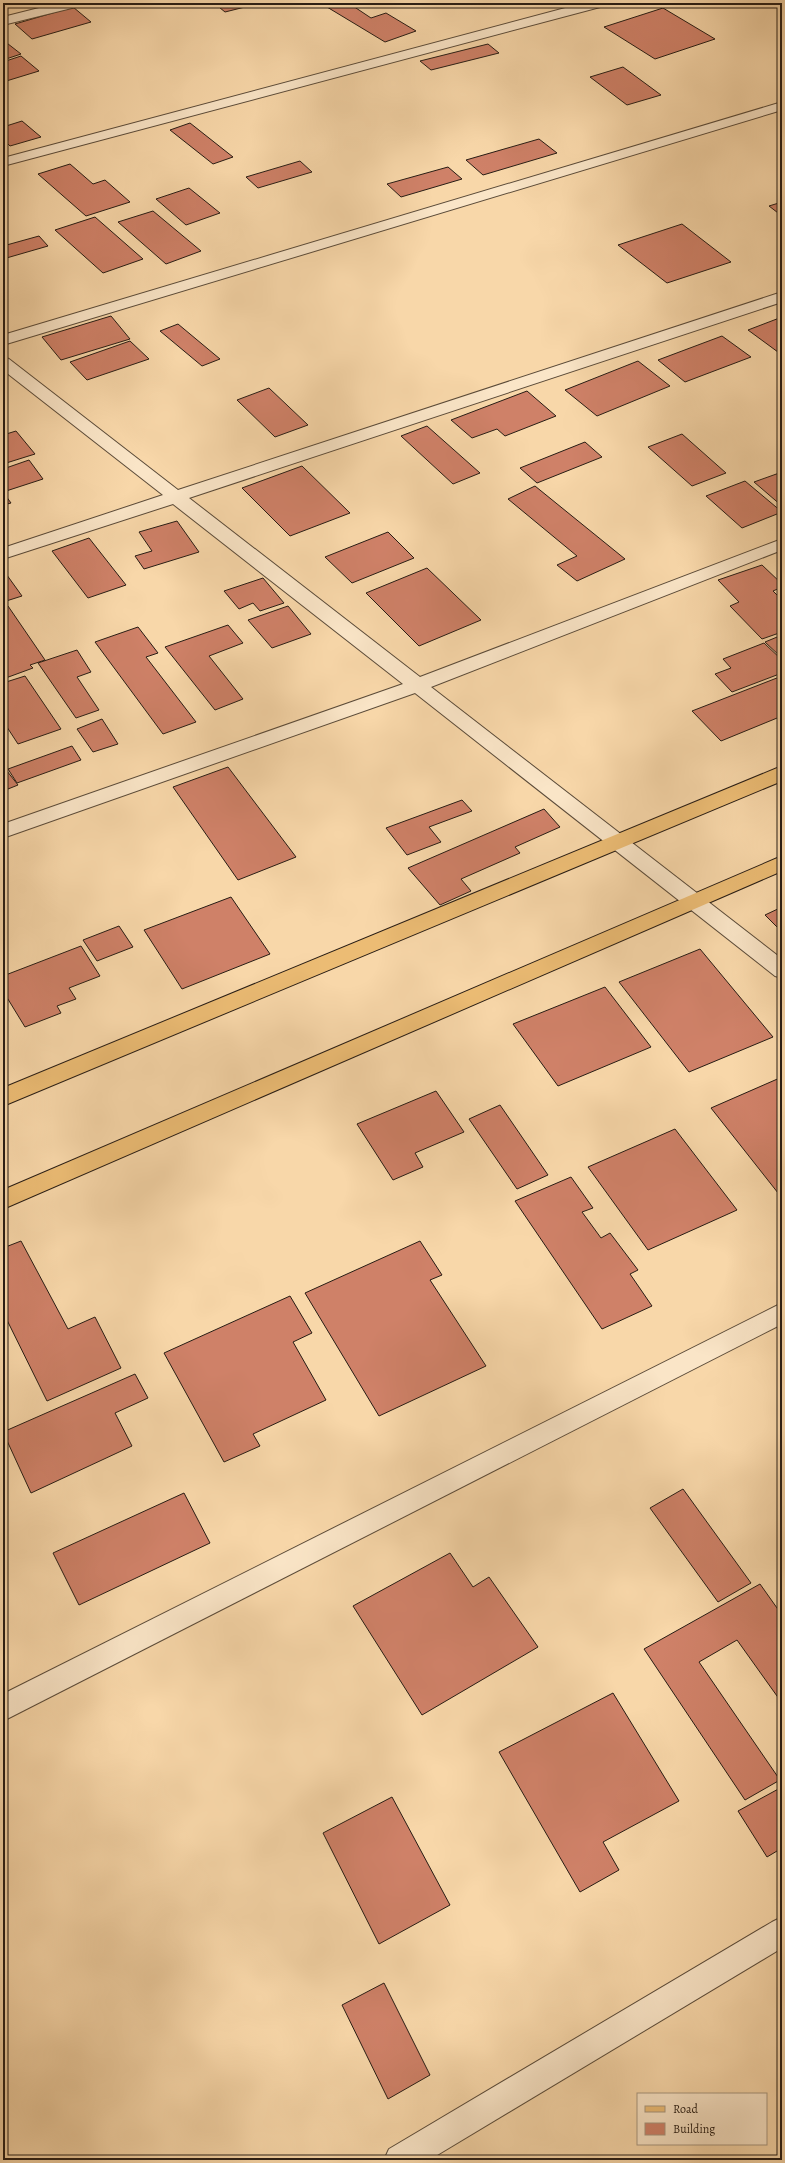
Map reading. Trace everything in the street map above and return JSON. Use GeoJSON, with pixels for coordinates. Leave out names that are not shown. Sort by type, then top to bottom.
{"type":"FeatureCollection","features":[{"type":"Feature","properties":{"kind":"main road"},"geometry":{"type":"LineString","coordinates":[[3,1097],[782,773]]}},
{"type":"Feature","properties":{"kind":"main road"},"geometry":{"type":"LineString","coordinates":[[3,1200],[782,863]]}},
{"type":"Feature","properties":{"kind":"street"},"geometry":{"type":"LineString","coordinates":[[3,21],[75,3]]}},
{"type":"Feature","properties":{"kind":"street"},"geometry":{"type":"LineString","coordinates":[[3,162],[599,3]]}},
{"type":"Feature","properties":{"kind":"street"},"geometry":{"type":"LineString","coordinates":[[3,340],[782,106]]}},
{"type":"Feature","properties":{"kind":"street"},"geometry":{"type":"LineString","coordinates":[[3,554],[178,498],[782,297]]}},
{"type":"Feature","properties":{"kind":"street"},"geometry":{"type":"LineString","coordinates":[[3,362],[618,840],[782,970]]}},
{"type":"Feature","properties":{"kind":"street"},"geometry":{"type":"LineString","coordinates":[[3,831],[418,685],[782,544]]}},
{"type":"Feature","properties":{"kind":"street"},"geometry":{"type":"LineString","coordinates":[[3,1708],[782,1313]]}},
{"type":"Feature","properties":{"kind":"street"},"geometry":{"type":"LineString","coordinates":[[400,2160],[782,1932]]}},
{"type":"Feature","properties":{"kind":"building"},"geometry":{"type":"Polygon","coordinates":[[[214,3],[240,3],[245,7],[225,12],[214,3]]]}},
{"type":"Feature","properties":{"kind":"building"},"geometry":{"type":"Polygon","coordinates":[[[362,3],[353,6],[371,18],[386,13],[416,31],[385,42],[322,4],[362,3]]]}},
{"type":"Feature","properties":{"kind":"building"},"geometry":{"type":"Polygon","coordinates":[[[73,7],[91,22],[32,39],[15,24],[73,7]]]}},
{"type":"Feature","properties":{"kind":"building"},"geometry":{"type":"Polygon","coordinates":[[[663,8],[715,39],[655,59],[604,27],[663,8]]]}},
{"type":"Feature","properties":{"kind":"building"},"geometry":{"type":"Polygon","coordinates":[[[3,40],[21,54],[3,60],[3,40]]]}},
{"type":"Feature","properties":{"kind":"building"},"geometry":{"type":"Polygon","coordinates":[[[488,44],[499,53],[431,70],[420,61],[488,44]]]}},
{"type":"Feature","properties":{"kind":"building"},"geometry":{"type":"Polygon","coordinates":[[[21,56],[39,71],[3,82],[3,62],[21,56]]]}},
{"type":"Feature","properties":{"kind":"building"},"geometry":{"type":"Polygon","coordinates":[[[623,67],[661,95],[627,105],[590,77],[623,67]]]}},
{"type":"Feature","properties":{"kind":"building"},"geometry":{"type":"Polygon","coordinates":[[[22,121],[41,137],[10,146],[3,139],[3,127],[22,121]]]}},
{"type":"Feature","properties":{"kind":"building"},"geometry":{"type":"Polygon","coordinates":[[[190,123],[233,157],[213,164],[170,130],[190,123]]]}},
{"type":"Feature","properties":{"kind":"building"},"geometry":{"type":"Polygon","coordinates":[[[539,139],[557,153],[483,175],[466,160],[539,139]]]}},
{"type":"Feature","properties":{"kind":"building"},"geometry":{"type":"Polygon","coordinates":[[[300,161],[312,172],[258,188],[246,177],[300,161]]]}},
{"type":"Feature","properties":{"kind":"building"},"geometry":{"type":"Polygon","coordinates":[[[70,164],[93,184],[105,180],[130,202],[86,216],[38,174],[70,164]]]}},
{"type":"Feature","properties":{"kind":"building"},"geometry":{"type":"Polygon","coordinates":[[[448,167],[462,179],[401,197],[387,184],[448,167]]]}},
{"type":"Feature","properties":{"kind":"building"},"geometry":{"type":"Polygon","coordinates":[[[189,188],[220,213],[186,225],[156,199],[189,188]]]}},
{"type":"Feature","properties":{"kind":"building"},"geometry":{"type":"Polygon","coordinates":[[[782,202],[782,216],[769,206],[782,202]]]}},
{"type":"Feature","properties":{"kind":"building"},"geometry":{"type":"Polygon","coordinates":[[[153,211],[201,251],[166,264],[118,222],[153,211]]]}},
{"type":"Feature","properties":{"kind":"building"},"geometry":{"type":"Polygon","coordinates":[[[95,217],[143,259],[103,273],[55,230],[95,217]]]}},
{"type":"Feature","properties":{"kind":"building"},"geometry":{"type":"Polygon","coordinates":[[[682,224],[731,262],[667,283],[618,245],[682,224]]]}},
{"type":"Feature","properties":{"kind":"building"},"geometry":{"type":"Polygon","coordinates":[[[39,236],[48,246],[3,259],[3,246],[39,236]]]}},
{"type":"Feature","properties":{"kind":"building"},"geometry":{"type":"Polygon","coordinates":[[[111,316],[130,339],[61,360],[42,337],[111,316]]]}},
{"type":"Feature","properties":{"kind":"building"},"geometry":{"type":"Polygon","coordinates":[[[782,317],[782,355],[748,330],[782,317]]]}},
{"type":"Feature","properties":{"kind":"building"},"geometry":{"type":"Polygon","coordinates":[[[178,324],[220,359],[202,366],[160,331],[178,324]]]}},
{"type":"Feature","properties":{"kind":"building"},"geometry":{"type":"Polygon","coordinates":[[[722,336],[751,357],[685,382],[658,360],[722,336]]]}},
{"type":"Feature","properties":{"kind":"building"},"geometry":{"type":"Polygon","coordinates":[[[130,341],[149,359],[87,380],[70,362],[130,341]]]}},
{"type":"Feature","properties":{"kind":"building"},"geometry":{"type":"Polygon","coordinates":[[[638,361],[670,386],[597,416],[565,390],[638,361]]]}},
{"type":"Feature","properties":{"kind":"building"},"geometry":{"type":"Polygon","coordinates":[[[269,388],[308,425],[275,437],[237,400],[269,388]]]}},
{"type":"Feature","properties":{"kind":"building"},"geometry":{"type":"Polygon","coordinates":[[[527,391],[556,416],[505,436],[497,429],[472,438],[451,420],[527,391]]]}},
{"type":"Feature","properties":{"kind":"building"},"geometry":{"type":"Polygon","coordinates":[[[427,426],[480,473],[453,484],[401,436],[427,426]]]}},
{"type":"Feature","properties":{"kind":"building"},"geometry":{"type":"Polygon","coordinates":[[[16,431],[35,454],[3,464],[3,435],[16,431]]]}},
{"type":"Feature","properties":{"kind":"building"},"geometry":{"type":"Polygon","coordinates":[[[682,434],[726,473],[692,486],[648,447],[682,434]]]}},
{"type":"Feature","properties":{"kind":"building"},"geometry":{"type":"Polygon","coordinates":[[[585,442],[602,457],[537,483],[520,468],[585,442]]]}},
{"type":"Feature","properties":{"kind":"building"},"geometry":{"type":"Polygon","coordinates":[[[29,460],[43,479],[3,492],[3,469],[29,460]]]}},
{"type":"Feature","properties":{"kind":"building"},"geometry":{"type":"Polygon","coordinates":[[[302,466],[350,513],[290,536],[242,488],[302,466]]]}},
{"type":"Feature","properties":{"kind":"building"},"geometry":{"type":"Polygon","coordinates":[[[782,472],[782,506],[754,482],[782,472]]]}},
{"type":"Feature","properties":{"kind":"building"},"geometry":{"type":"Polygon","coordinates":[[[745,481],[782,512],[742,528],[706,496],[745,481]]]}},
{"type":"Feature","properties":{"kind":"building"},"geometry":{"type":"Polygon","coordinates":[[[535,486],[625,559],[577,581],[557,565],[577,556],[508,499],[535,486]]]}},
{"type":"Feature","properties":{"kind":"building"},"geometry":{"type":"Polygon","coordinates":[[[3,492],[11,503],[3,505],[3,492]]]}},
{"type":"Feature","properties":{"kind":"building"},"geometry":{"type":"Polygon","coordinates":[[[177,521],[199,552],[144,569],[135,556],[152,551],[139,532],[177,521]]]}},
{"type":"Feature","properties":{"kind":"building"},"geometry":{"type":"Polygon","coordinates":[[[388,532],[414,558],[352,583],[325,557],[388,532]]]}},
{"type":"Feature","properties":{"kind":"building"},"geometry":{"type":"Polygon","coordinates":[[[89,538],[126,585],[88,598],[52,551],[89,538]]]}},
{"type":"Feature","properties":{"kind":"building"},"geometry":{"type":"Polygon","coordinates":[[[762,565],[782,584],[782,587],[773,591],[782,600],[782,632],[762,639],[730,606],[739,602],[718,580],[762,565]]]}},
{"type":"Feature","properties":{"kind":"building"},"geometry":{"type":"Polygon","coordinates":[[[427,568],[481,620],[419,646],[366,593],[427,568]]]}},
{"type":"Feature","properties":{"kind":"building"},"geometry":{"type":"Polygon","coordinates":[[[4,571],[22,596],[3,602],[4,571]]]}},
{"type":"Feature","properties":{"kind":"building"},"geometry":{"type":"Polygon","coordinates":[[[263,578],[284,603],[260,611],[253,603],[239,609],[224,591],[263,578]]]}},
{"type":"Feature","properties":{"kind":"building"},"geometry":{"type":"Polygon","coordinates":[[[8,606],[45,660],[30,665],[33,668],[3,679],[3,607],[8,606]]]}},
{"type":"Feature","properties":{"kind":"building"},"geometry":{"type":"Polygon","coordinates":[[[288,606],[311,634],[272,648],[248,620],[288,606]]]}},
{"type":"Feature","properties":{"kind":"building"},"geometry":{"type":"Polygon","coordinates":[[[228,625],[243,643],[209,656],[243,699],[215,710],[165,647],[228,625]]]}},
{"type":"Feature","properties":{"kind":"building"},"geometry":{"type":"Polygon","coordinates":[[[138,627],[158,653],[146,657],[196,722],[163,734],[95,642],[138,627]]]}},
{"type":"Feature","properties":{"kind":"building"},"geometry":{"type":"Polygon","coordinates":[[[782,635],[782,658],[765,642],[782,635]]]}},
{"type":"Feature","properties":{"kind":"building"},"geometry":{"type":"Polygon","coordinates":[[[764,643],[782,660],[782,673],[732,692],[715,674],[731,668],[723,659],[764,643]]]}},
{"type":"Feature","properties":{"kind":"building"},"geometry":{"type":"Polygon","coordinates":[[[77,650],[91,672],[77,677],[99,710],[76,718],[38,663],[77,650]]]}},
{"type":"Feature","properties":{"kind":"building"},"geometry":{"type":"Polygon","coordinates":[[[25,676],[61,729],[18,744],[3,721],[3,683],[25,676]]]}},
{"type":"Feature","properties":{"kind":"building"},"geometry":{"type":"Polygon","coordinates":[[[782,676],[782,716],[721,741],[692,711],[782,676]]]}},
{"type":"Feature","properties":{"kind":"building"},"geometry":{"type":"Polygon","coordinates":[[[102,719],[118,744],[93,752],[77,729],[102,719]]]}},
{"type":"Feature","properties":{"kind":"building"},"geometry":{"type":"Polygon","coordinates":[[[72,746],[81,760],[17,783],[8,769],[72,746]]]}},
{"type":"Feature","properties":{"kind":"building"},"geometry":{"type":"Polygon","coordinates":[[[3,766],[18,785],[3,791],[3,766]]]}},
{"type":"Feature","properties":{"kind":"building"},"geometry":{"type":"Polygon","coordinates":[[[228,767],[296,857],[238,880],[173,787],[228,767]]]}},
{"type":"Feature","properties":{"kind":"building"},"geometry":{"type":"Polygon","coordinates":[[[462,800],[472,811],[429,827],[441,842],[407,855],[386,828],[462,800]]]}},
{"type":"Feature","properties":{"kind":"building"},"geometry":{"type":"Polygon","coordinates":[[[544,809],[560,827],[515,847],[520,853],[461,879],[471,891],[440,905],[408,868],[544,809]]]}},
{"type":"Feature","properties":{"kind":"building"},"geometry":{"type":"Polygon","coordinates":[[[231,897],[270,954],[182,989],[144,930],[231,897]]]}},
{"type":"Feature","properties":{"kind":"building"},"geometry":{"type":"Polygon","coordinates":[[[782,907],[782,932],[765,915],[782,907]]]}},
{"type":"Feature","properties":{"kind":"building"},"geometry":{"type":"Polygon","coordinates":[[[119,926],[133,947],[97,961],[83,940],[119,926]]]}},
{"type":"Feature","properties":{"kind":"building"},"geometry":{"type":"Polygon","coordinates":[[[81,946],[100,976],[69,988],[76,999],[57,1006],[61,1013],[25,1027],[3,991],[3,976],[81,946]]]}},
{"type":"Feature","properties":{"kind":"building"},"geometry":{"type":"Polygon","coordinates":[[[700,949],[773,1037],[689,1072],[619,982],[700,949]]]}},
{"type":"Feature","properties":{"kind":"building"},"geometry":{"type":"Polygon","coordinates":[[[605,987],[651,1047],[558,1086],[513,1024],[605,987]]]}},
{"type":"Feature","properties":{"kind":"building"},"geometry":{"type":"Polygon","coordinates":[[[782,1077],[782,1198],[711,1108],[782,1077]]]}},
{"type":"Feature","properties":{"kind":"building"},"geometry":{"type":"Polygon","coordinates":[[[436,1091],[464,1132],[415,1153],[423,1167],[393,1180],[357,1124],[436,1091]]]}},
{"type":"Feature","properties":{"kind":"building"},"geometry":{"type":"Polygon","coordinates":[[[500,1105],[548,1175],[517,1189],[469,1119],[500,1105]]]}},
{"type":"Feature","properties":{"kind":"building"},"geometry":{"type":"Polygon","coordinates":[[[675,1129],[737,1210],[648,1250],[588,1167],[675,1129]]]}},
{"type":"Feature","properties":{"kind":"building"},"geometry":{"type":"Polygon","coordinates":[[[571,1177],[593,1208],[582,1212],[601,1238],[610,1233],[638,1270],[630,1274],[652,1306],[602,1329],[515,1201],[571,1177]]]}},
{"type":"Feature","properties":{"kind":"building"},"geometry":{"type":"Polygon","coordinates":[[[21,1241],[68,1329],[95,1317],[121,1368],[47,1401],[3,1312],[3,1248],[21,1241]]]}},
{"type":"Feature","properties":{"kind":"building"},"geometry":{"type":"Polygon","coordinates":[[[420,1241],[442,1275],[430,1280],[486,1366],[379,1416],[305,1293],[420,1241]]]}},
{"type":"Feature","properties":{"kind":"building"},"geometry":{"type":"Polygon","coordinates":[[[290,1296],[312,1333],[293,1342],[326,1400],[253,1434],[260,1446],[224,1462],[164,1353],[290,1296]]]}},
{"type":"Feature","properties":{"kind":"building"},"geometry":{"type":"Polygon","coordinates":[[[135,1374],[148,1398],[115,1413],[132,1446],[31,1493],[3,1432],[135,1374]]]}},
{"type":"Feature","properties":{"kind":"building"},"geometry":{"type":"Polygon","coordinates":[[[683,1489],[751,1583],[718,1602],[650,1508],[683,1489]]]}},
{"type":"Feature","properties":{"kind":"building"},"geometry":{"type":"Polygon","coordinates":[[[184,1493],[210,1543],[79,1605],[53,1553],[184,1493]]]}},
{"type":"Feature","properties":{"kind":"building"},"geometry":{"type":"Polygon","coordinates":[[[450,1553],[473,1587],[489,1577],[538,1647],[422,1715],[353,1606],[450,1553]]]}},
{"type":"Feature","properties":{"kind":"building"},"geometry":{"type":"Polygon","coordinates":[[[760,1584],[782,1615],[782,1703],[737,1640],[699,1662],[780,1780],[745,1800],[644,1649],[760,1584]]]}},
{"type":"Feature","properties":{"kind":"building"},"geometry":{"type":"Polygon","coordinates":[[[613,1693],[679,1801],[603,1842],[619,1870],[580,1892],[499,1752],[613,1693]]]}},
{"type":"Feature","properties":{"kind":"building"},"geometry":{"type":"Polygon","coordinates":[[[782,1787],[782,1848],[767,1857],[738,1811],[782,1787]]]}},
{"type":"Feature","properties":{"kind":"building"},"geometry":{"type":"Polygon","coordinates":[[[392,1797],[450,1905],[379,1944],[323,1833],[392,1797]]]}},
{"type":"Feature","properties":{"kind":"building"},"geometry":{"type":"Polygon","coordinates":[[[384,1983],[430,2075],[388,2099],[342,2005],[384,1983]]]}}]}
